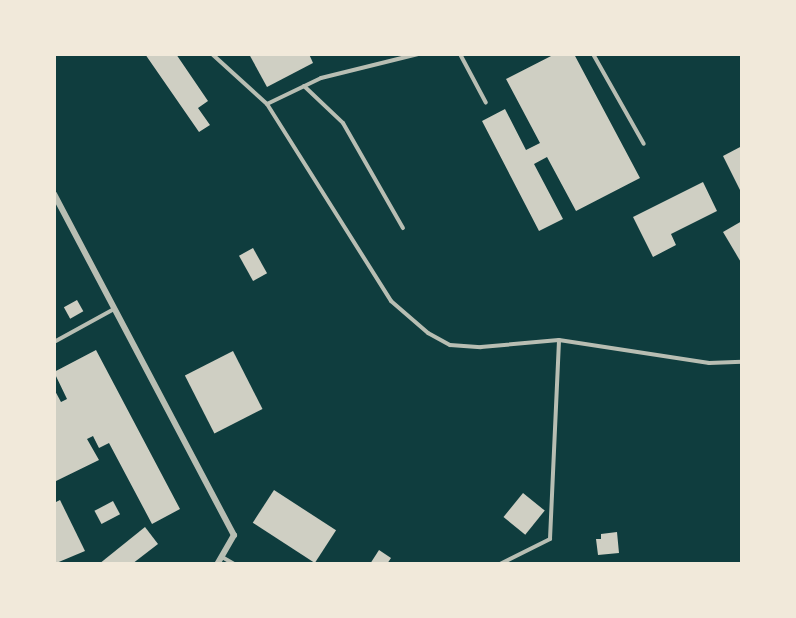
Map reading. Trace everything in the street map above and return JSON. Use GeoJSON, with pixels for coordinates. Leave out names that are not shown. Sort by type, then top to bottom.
{"type":"FeatureCollection","features":[{"type":"Feature","properties":{"kind":"street"},"geometry":{"type":"LineString","coordinates":[[54,194],[234,535],[216,564]]}},
{"type":"Feature","properties":{"kind":"lane"},"geometry":{"type":"LineString","coordinates":[[212,54],[267,104],[391,301],[428,333],[450,345],[481,347],[559,340],[709,363],[742,362]]}},
{"type":"Feature","properties":{"kind":"lane"},"geometry":{"type":"LineString","coordinates":[[267,104],[321,78],[418,54]]}},
{"type":"Feature","properties":{"kind":"lane"},"geometry":{"type":"LineString","coordinates":[[460,54],[486,103]]}},
{"type":"Feature","properties":{"kind":"lane"},"geometry":{"type":"LineString","coordinates":[[593,54],[644,144]]}},
{"type":"Feature","properties":{"kind":"lane"},"geometry":{"type":"LineString","coordinates":[[304,86],[343,123],[403,228]]}},
{"type":"Feature","properties":{"kind":"lane"},"geometry":{"type":"LineString","coordinates":[[54,342],[114,309]]}},
{"type":"Feature","properties":{"kind":"lane"},"geometry":{"type":"LineString","coordinates":[[500,564],[550,539],[559,340]]}},
{"type":"Feature","properties":{"kind":"lane"},"geometry":{"type":"LineString","coordinates":[[221,556],[234,564]]}},
{"type":"Feature","properties":{"kind":"building"},"geometry":{"type":"Polygon","coordinates":[[[145,54],[176,54],[208,101],[198,108],[210,125],[199,132],[145,54]]]}},
{"type":"Feature","properties":{"kind":"building"},"geometry":{"type":"Polygon","coordinates":[[[249,54],[309,54],[313,63],[267,87],[249,54]]]}},
{"type":"Feature","properties":{"kind":"building"},"geometry":{"type":"Polygon","coordinates":[[[555,54],[574,54],[640,178],[576,211],[547,157],[534,164],[563,219],[539,231],[482,121],[505,109],[526,150],[540,143],[506,79],[555,54]]]}},
{"type":"Feature","properties":{"kind":"building"},"geometry":{"type":"Polygon","coordinates":[[[742,146],[742,194],[723,156],[742,146]]]}},
{"type":"Feature","properties":{"kind":"building"},"geometry":{"type":"Polygon","coordinates":[[[703,182],[717,211],[671,234],[676,245],[653,257],[633,217],[703,182]]]}},
{"type":"Feature","properties":{"kind":"building"},"geometry":{"type":"Polygon","coordinates":[[[742,221],[742,264],[723,232],[742,221]]]}},
{"type":"Feature","properties":{"kind":"building"},"geometry":{"type":"Polygon","coordinates":[[[253,248],[267,273],[253,281],[239,256],[253,248]]]}},
{"type":"Feature","properties":{"kind":"building"},"geometry":{"type":"Polygon","coordinates":[[[77,300],[83,311],[70,319],[64,307],[77,300]]]}},
{"type":"Feature","properties":{"kind":"building"},"geometry":{"type":"Polygon","coordinates":[[[96,350],[180,509],[152,524],[109,443],[99,448],[93,436],[87,439],[99,460],[54,482],[54,389],[61,402],[67,399],[54,372],[96,350]]]}},
{"type":"Feature","properties":{"kind":"building"},"geometry":{"type":"Polygon","coordinates":[[[233,351],[263,409],[214,433],[185,376],[233,351]]]}},
{"type":"Feature","properties":{"kind":"building"},"geometry":{"type":"Polygon","coordinates":[[[274,490],[336,530],[315,563],[253,523],[274,490]]]}},
{"type":"Feature","properties":{"kind":"building"},"geometry":{"type":"Polygon","coordinates":[[[523,493],[545,511],[525,535],[503,517],[523,493]]]}},
{"type":"Feature","properties":{"kind":"building"},"geometry":{"type":"Polygon","coordinates":[[[60,500],[85,551],[54,564],[54,503],[60,500]]]}},
{"type":"Feature","properties":{"kind":"building"},"geometry":{"type":"Polygon","coordinates":[[[113,501],[120,514],[102,524],[94,511],[113,501]]]}},
{"type":"Feature","properties":{"kind":"building"},"geometry":{"type":"Polygon","coordinates":[[[145,527],[158,544],[132,564],[99,564],[145,527]]]}},
{"type":"Feature","properties":{"kind":"building"},"geometry":{"type":"Polygon","coordinates":[[[617,532],[619,553],[598,555],[596,539],[601,539],[601,534],[617,532]]]}},
{"type":"Feature","properties":{"kind":"building"},"geometry":{"type":"Polygon","coordinates":[[[379,550],[391,558],[387,564],[370,564],[379,550]]]}}]}
